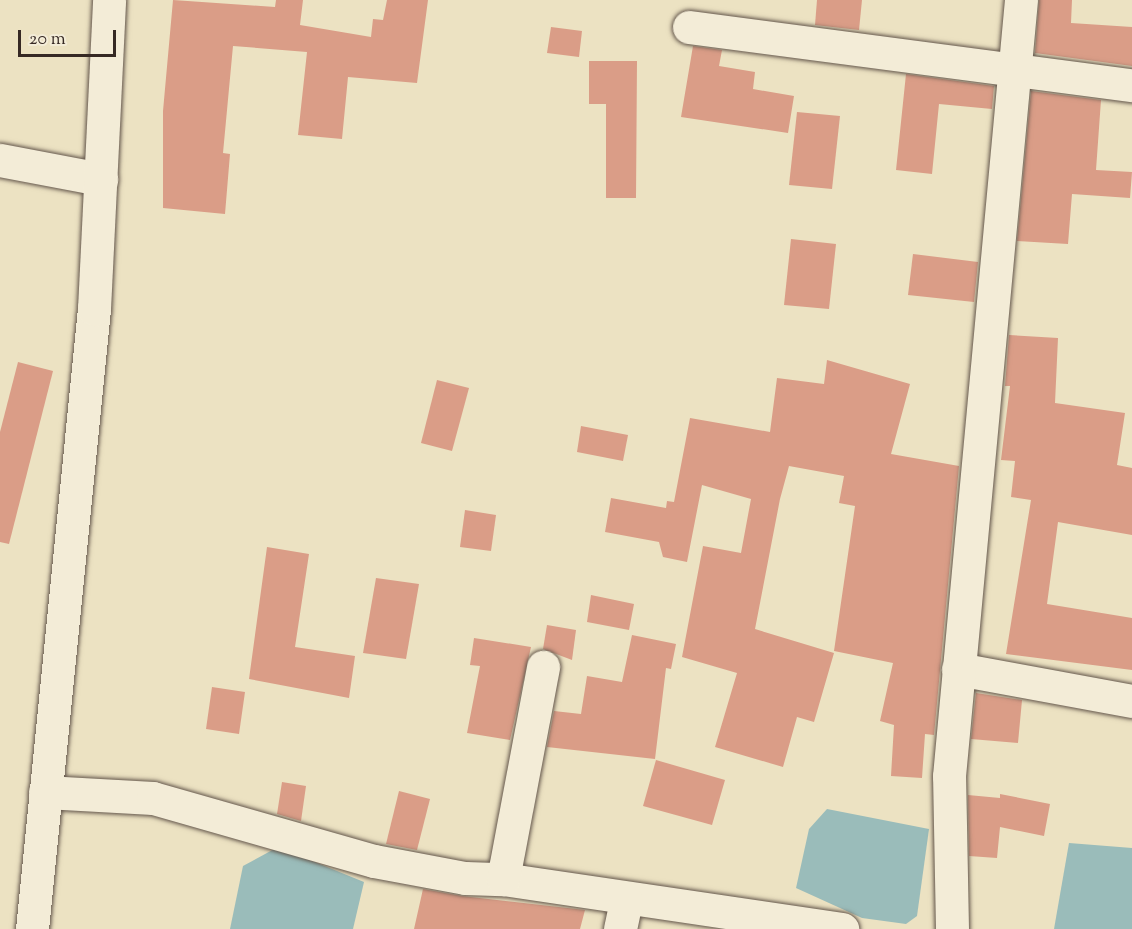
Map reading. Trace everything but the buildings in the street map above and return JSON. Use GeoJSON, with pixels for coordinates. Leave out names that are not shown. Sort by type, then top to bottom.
{"type":"FeatureCollection","features":[{"type":"Feature","properties":{"kind":"street"},"geometry":{"type":"LineString","coordinates":[[32,929],[94,309],[109,0]]}},
{"type":"Feature","properties":{"kind":"street"},"geometry":{"type":"LineString","coordinates":[[952,929],[949,776],[1021,0]]}},
{"type":"Feature","properties":{"kind":"street"},"geometry":{"type":"LineString","coordinates":[[689,27],[1132,86]]}},
{"type":"Feature","properties":{"kind":"street"},"geometry":{"type":"LineString","coordinates":[[0,160],[100,179]]}},
{"type":"Feature","properties":{"kind":"street"},"geometry":{"type":"LineString","coordinates":[[503,879],[543,667]]}},
{"type":"Feature","properties":{"kind":"street"},"geometry":{"type":"LineString","coordinates":[[958,669],[1132,701]]}},
{"type":"Feature","properties":{"kind":"street"},"geometry":{"type":"LineString","coordinates":[[45,792],[153,798],[374,861],[465,878],[503,879],[623,915],[842,929]]}},
{"type":"Feature","properties":{"kind":"water"},"geometry":{"type":"Polygon","coordinates":[[[827,809],[929,829],[917,916],[906,924],[862,918],[796,888],[809,829],[827,809]]]}},
{"type":"Feature","properties":{"kind":"water"},"geometry":{"type":"Polygon","coordinates":[[[1069,843],[1132,848],[1132,929],[1054,929],[1069,843]]]}},
{"type":"Feature","properties":{"kind":"water"},"geometry":{"type":"Polygon","coordinates":[[[278,847],[364,882],[353,929],[230,929],[243,866],[278,847]]]}}]}
